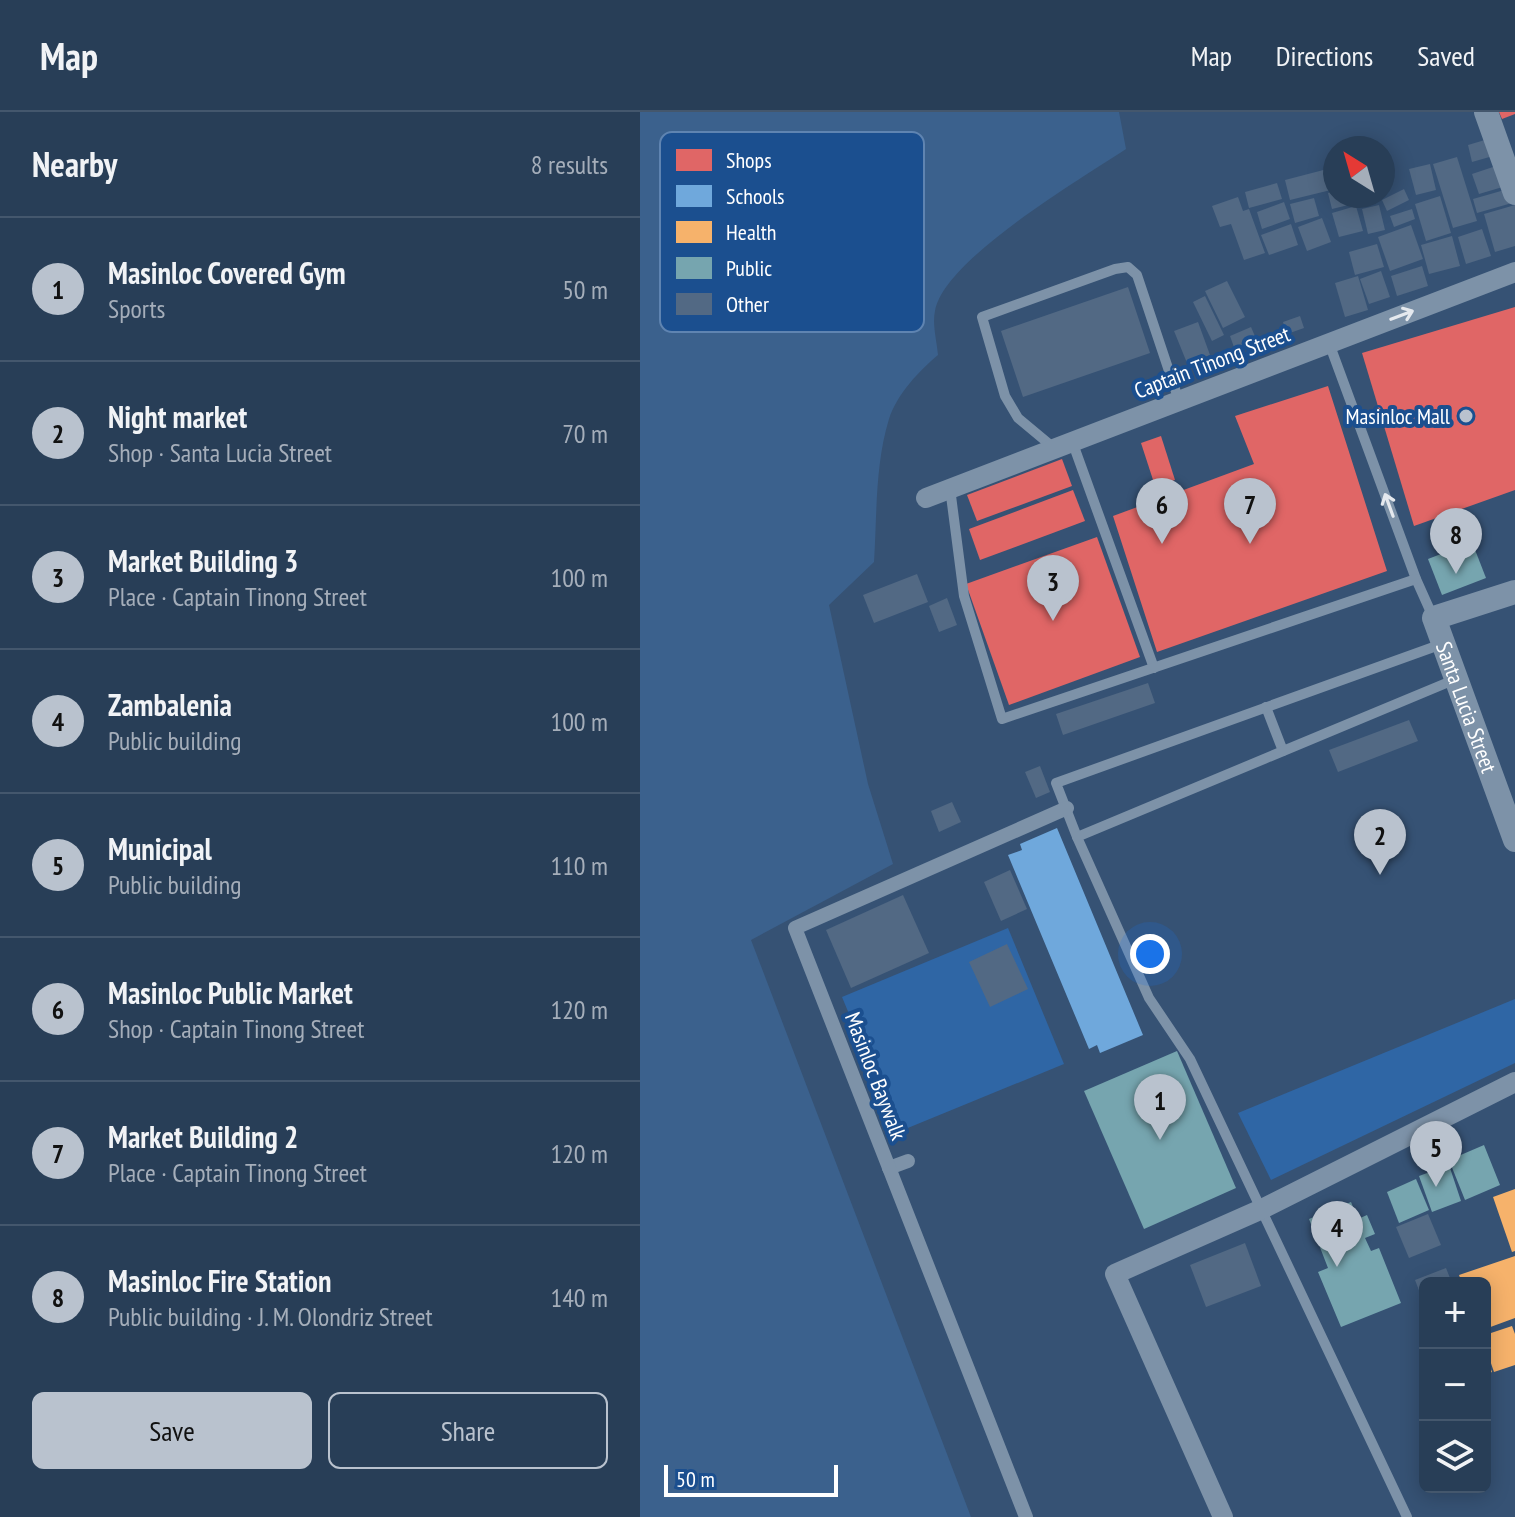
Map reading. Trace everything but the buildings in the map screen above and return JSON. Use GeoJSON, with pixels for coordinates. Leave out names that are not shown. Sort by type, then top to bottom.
{"type":"FeatureCollection","features":[{"type":"Feature","properties":{"kind":"street"},"geometry":{"type":"LineString","coordinates":[[1486,112],[1515,193]]}},
{"type":"Feature","properties":{"kind":"street","name":"Captain Tinong Street"},"geometry":{"type":"LineString","coordinates":[[926,498],[1515,272]]}},
{"type":"Feature","properties":{"kind":"street"},"geometry":{"type":"LineString","coordinates":[[1434,618],[1515,592]]}},
{"type":"Feature","properties":{"kind":"street","name":"Santa Lucia Street"},"geometry":{"type":"LineString","coordinates":[[1434,618],[1515,840]]}},
{"type":"Feature","properties":{"kind":"street","name":"Masinloc Baywalk"},"geometry":{"type":"LineString","coordinates":[[1026,1517],[795,928],[1067,808]]}},
{"type":"Feature","properties":{"kind":"street"},"geometry":{"type":"LineString","coordinates":[[1223,1517],[1115,1274],[1262,1209],[1515,1082]]}},
{"type":"Feature","properties":{"kind":"street"},"geometry":{"type":"LineString","coordinates":[[889,1168],[908,1161]]}},
{"type":"Feature","properties":{"kind":"lane"},"geometry":{"type":"LineString","coordinates":[[1154,668],[1063,445],[1018,418],[1005,396],[982,317],[1128,267],[1137,275],[1179,401]]}},
{"type":"Feature","properties":{"kind":"lane"},"geometry":{"type":"LineString","coordinates":[[1329,343],[1416,579],[1434,618]]}},
{"type":"Feature","properties":{"kind":"lane"},"geometry":{"type":"LineString","coordinates":[[950,488],[964,596],[1002,719],[1416,579]]}},
{"type":"Feature","properties":{"kind":"lane"},"geometry":{"type":"LineString","coordinates":[[1407,1517],[1190,1059],[1149,998],[1056,783],[1442,644]]}},
{"type":"Feature","properties":{"kind":"lane"},"geometry":{"type":"LineString","coordinates":[[1077,837],[1458,679]]}},
{"type":"Feature","properties":{"kind":"lane"},"geometry":{"type":"LineString","coordinates":[[1266,707],[1283,751]]}},
{"type":"Feature","properties":{"kind":"shaded area"},"geometry":{"type":"Polygon","coordinates":[[[640,112],[1119,112],[1126,149],[1017,222],[962,268],[944,290],[934,316],[938,355],[903,392],[884,436],[877,490],[874,562],[829,605],[868,784],[893,864],[751,940],[971,1517],[640,1517],[640,112]]]}},
{"type":"Feature","properties":{"kind":"shaded area"},"geometry":{"type":"Polygon","coordinates":[[[1008,928],[1064,1064],[898,1132],[842,997],[1008,928]]]}},
{"type":"Feature","properties":{"kind":"shaded area"},"geometry":{"type":"Polygon","coordinates":[[[1515,999],[1515,1063],[1271,1180],[1238,1113],[1515,999]]]}},
{"type":"Feature","properties":{"kind":"place","name":"Masinloc Mall"},"geometry":{"type":"Point","coordinates":[1466,416]}},
{"type":"Feature","properties":{"kind":"place","name":"Masinloc Public Market"},"geometry":{"type":"Point","coordinates":[1162,544]}},
{"type":"Feature","properties":{"kind":"place","name":"Market Building 2"},"geometry":{"type":"Point","coordinates":[1250,544]}},
{"type":"Feature","properties":{"kind":"place","name":"Masinloc Fire Station"},"geometry":{"type":"Point","coordinates":[1456,574]}},
{"type":"Feature","properties":{"kind":"place","name":"Market Building 3"},"geometry":{"type":"Point","coordinates":[1053,621]}},
{"type":"Feature","properties":{"kind":"place","name":"Night market"},"geometry":{"type":"Point","coordinates":[1380,875]}},
{"type":"Feature","properties":{"kind":"place","name":"Masinloc Covered Gym"},"geometry":{"type":"Point","coordinates":[1160,1140]}},
{"type":"Feature","properties":{"kind":"place","name":"Municipal"},"geometry":{"type":"Point","coordinates":[1436,1187]}},
{"type":"Feature","properties":{"kind":"place","name":"Zambalenia"},"geometry":{"type":"Point","coordinates":[1337,1267]}}]}
